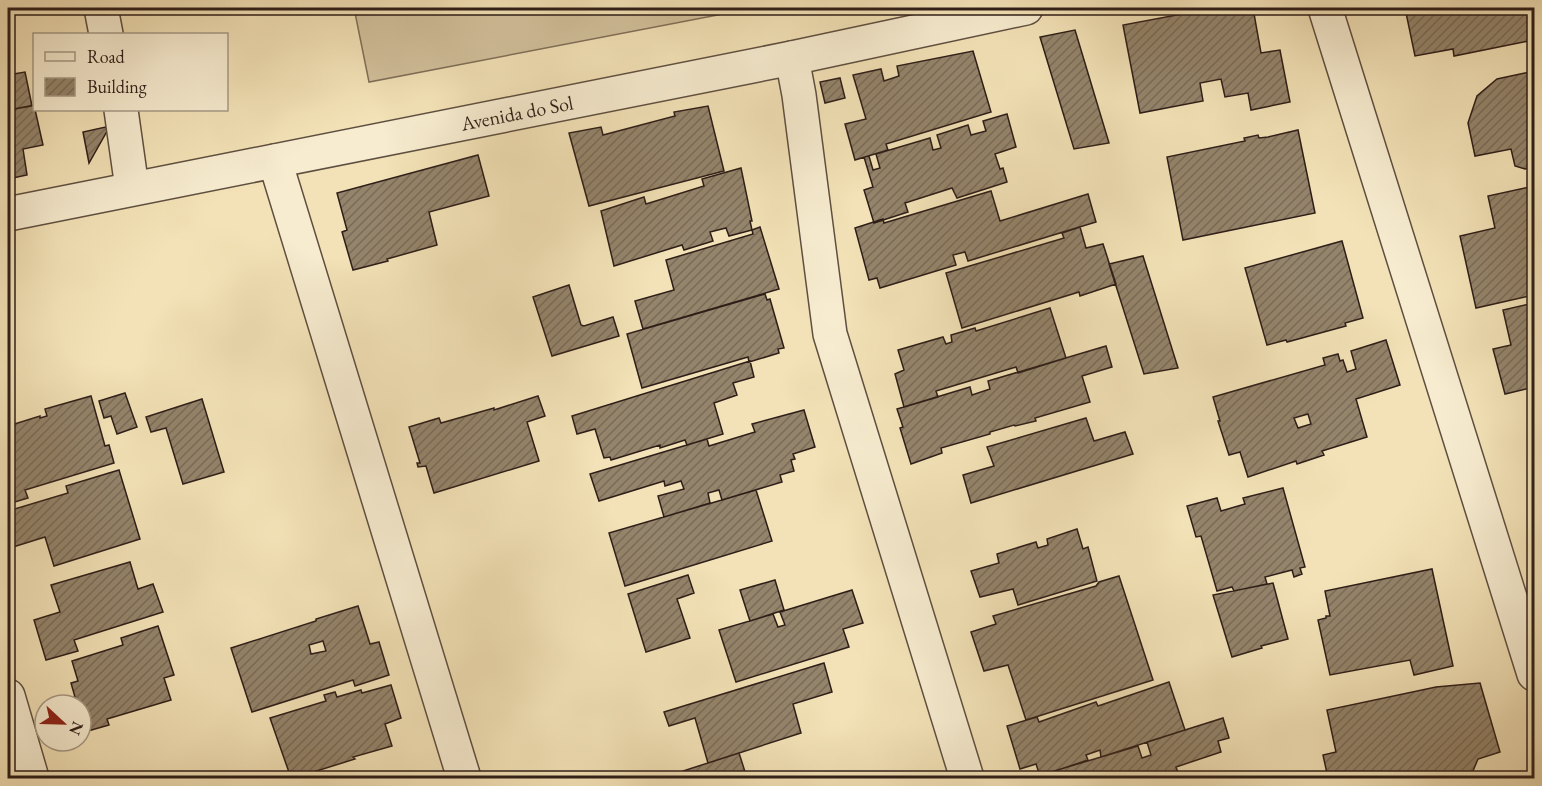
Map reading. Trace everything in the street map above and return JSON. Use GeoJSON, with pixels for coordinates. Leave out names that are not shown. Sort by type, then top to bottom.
{"type":"FeatureCollection","features":[{"type":"Feature","properties":{"kind":"street"},"geometry":{"type":"LineString","coordinates":[[101,8],[106,33]]}},
{"type":"Feature","properties":{"kind":"street","name":"Avenida do Sol"},"geometry":{"type":"LineString","coordinates":[[8,214],[792,58],[1026,8]]}},
{"type":"Feature","properties":{"kind":"street"},"geometry":{"type":"LineString","coordinates":[[1325,8],[1534,674]]}},
{"type":"Feature","properties":{"kind":"street"},"geometry":{"type":"LineString","coordinates":[[792,58],[801,107],[830,334],[967,778]]}},
{"type":"Feature","properties":{"kind":"street"},"geometry":{"type":"LineString","coordinates":[[121,111],[132,188]]}},
{"type":"Feature","properties":{"kind":"street"},"geometry":{"type":"LineString","coordinates":[[274,160],[464,778]]}},
{"type":"Feature","properties":{"kind":"street"},"geometry":{"type":"LineString","coordinates":[[8,696],[32,778]]}},
{"type":"Feature","properties":{"kind":"shaded area"},"geometry":{"type":"Polygon","coordinates":[[[354,8],[754,8],[369,82],[354,8]]]}},
{"type":"Feature","properties":{"kind":"building"},"geometry":{"type":"Polygon","coordinates":[[[1214,8],[1253,8],[1261,53],[1280,50],[1290,102],[1251,110],[1248,93],[1225,97],[1221,79],[1200,83],[1203,101],[1140,113],[1123,25],[1214,8]]]}},
{"type":"Feature","properties":{"kind":"building"},"geometry":{"type":"Polygon","coordinates":[[[1405,8],[1534,8],[1534,40],[1454,56],[1453,49],[1415,56],[1405,8]]]}},
{"type":"Feature","properties":{"kind":"building"},"geometry":{"type":"Polygon","coordinates":[[[1075,30],[1109,143],[1074,149],[1040,37],[1075,30]]]}},
{"type":"Feature","properties":{"kind":"building"},"geometry":{"type":"Polygon","coordinates":[[[973,51],[991,112],[886,144],[888,150],[855,160],[845,124],[866,119],[853,75],[881,69],[884,81],[899,76],[897,66],[973,51]]]}},
{"type":"Feature","properties":{"kind":"building"},"geometry":{"type":"Polygon","coordinates":[[[1534,64],[1534,167],[1525,169],[1515,166],[1511,149],[1475,156],[1468,123],[1477,96],[1497,79],[1530,72],[1528,65],[1534,64]]]}},
{"type":"Feature","properties":{"kind":"building"},"geometry":{"type":"Polygon","coordinates":[[[25,72],[32,106],[8,110],[8,75],[25,72]]]}},
{"type":"Feature","properties":{"kind":"building"},"geometry":{"type":"Polygon","coordinates":[[[840,78],[845,98],[825,103],[820,82],[840,78]]]}},
{"type":"Feature","properties":{"kind":"building"},"geometry":{"type":"Polygon","coordinates":[[[33,105],[43,145],[23,149],[27,175],[8,179],[8,110],[33,105]]]}},
{"type":"Feature","properties":{"kind":"building"},"geometry":{"type":"Polygon","coordinates":[[[708,106],[724,171],[589,206],[569,133],[601,127],[603,135],[675,116],[674,112],[708,106]]]}},
{"type":"Feature","properties":{"kind":"building"},"geometry":{"type":"Polygon","coordinates":[[[1007,114],[1016,147],[995,154],[1000,169],[1003,168],[1007,182],[957,198],[952,188],[905,203],[908,212],[874,223],[864,190],[873,187],[864,157],[869,156],[873,170],[880,168],[876,154],[930,138],[933,150],[941,148],[937,135],[968,125],[971,135],[986,131],[983,121],[1007,114]]]}},
{"type":"Feature","properties":{"kind":"building"},"geometry":{"type":"Polygon","coordinates":[[[110,126],[89,163],[83,132],[110,126]]]}},
{"type":"Feature","properties":{"kind":"building"},"geometry":{"type":"Polygon","coordinates":[[[1298,130],[1315,213],[1183,240],[1167,157],[1245,141],[1244,138],[1258,135],[1259,138],[1268,137],[1298,130]]]}},
{"type":"Feature","properties":{"kind":"building"},"geometry":{"type":"Polygon","coordinates":[[[478,155],[489,196],[429,212],[437,245],[353,270],[342,232],[347,230],[337,193],[478,155]]]}},
{"type":"Feature","properties":{"kind":"building"},"geometry":{"type":"Polygon","coordinates":[[[741,168],[752,230],[729,236],[726,228],[710,232],[713,241],[684,250],[682,245],[614,266],[601,211],[644,197],[646,204],[704,186],[702,179],[741,168]]]}},
{"type":"Feature","properties":{"kind":"building"},"geometry":{"type":"Polygon","coordinates":[[[1534,186],[1534,295],[1476,308],[1460,236],[1495,228],[1488,196],[1534,186]]]}},
{"type":"Feature","properties":{"kind":"building"},"geometry":{"type":"Polygon","coordinates":[[[991,191],[1000,221],[1088,194],[1096,222],[968,261],[965,252],[953,255],[956,265],[880,288],[877,278],[869,280],[855,228],[883,219],[884,223],[991,191]]]}},
{"type":"Feature","properties":{"kind":"building"},"geometry":{"type":"Polygon","coordinates":[[[760,227],[779,289],[643,329],[635,301],[674,290],[666,260],[753,234],[752,230],[760,227]]]}},
{"type":"Feature","properties":{"kind":"building"},"geometry":{"type":"Polygon","coordinates":[[[1080,227],[1086,248],[1103,244],[1116,284],[1080,296],[1079,292],[962,328],[946,273],[1064,238],[1062,233],[1080,227]]]}},
{"type":"Feature","properties":{"kind":"building"},"geometry":{"type":"Polygon","coordinates":[[[1342,241],[1363,318],[1345,323],[1346,326],[1267,345],[1245,268],[1342,241]]]}},
{"type":"Feature","properties":{"kind":"building"},"geometry":{"type":"Polygon","coordinates":[[[1143,256],[1178,368],[1144,374],[1109,264],[1143,256]]]}},
{"type":"Feature","properties":{"kind":"building"},"geometry":{"type":"Polygon","coordinates":[[[569,285],[581,325],[613,317],[619,336],[552,356],[533,297],[569,285]]]}},
{"type":"Feature","properties":{"kind":"building"},"geometry":{"type":"Polygon","coordinates":[[[765,294],[767,300],[770,299],[784,348],[778,349],[779,353],[749,362],[748,357],[642,388],[627,334],[765,294]]]}},
{"type":"Feature","properties":{"kind":"building"},"geometry":{"type":"Polygon","coordinates":[[[1534,303],[1534,387],[1505,394],[1493,349],[1511,345],[1503,310],[1534,303]]]}},
{"type":"Feature","properties":{"kind":"building"},"geometry":{"type":"Polygon","coordinates":[[[1050,308],[1066,358],[1018,373],[1016,367],[936,391],[938,397],[904,407],[895,374],[904,370],[898,350],[943,337],[946,344],[952,342],[951,335],[975,328],[976,331],[1050,308]]]}},
{"type":"Feature","properties":{"kind":"building"},"geometry":{"type":"Polygon","coordinates":[[[1386,340],[1400,385],[1356,399],[1367,437],[1322,451],[1324,455],[1297,464],[1296,461],[1248,477],[1240,452],[1229,455],[1213,397],[1325,365],[1323,358],[1338,354],[1347,372],[1356,369],[1351,351],[1386,340]],[[1308,414],[1294,418],[1298,428],[1311,424],[1308,414]]]}},
{"type":"Feature","properties":{"kind":"building"},"geometry":{"type":"Polygon","coordinates":[[[1106,346],[1112,367],[1082,376],[1090,402],[1035,418],[1036,421],[1014,425],[941,448],[942,453],[911,464],[897,409],[970,387],[972,395],[990,389],[988,381],[1106,346]]]}},
{"type":"Feature","properties":{"kind":"building"},"geometry":{"type":"Polygon","coordinates":[[[750,361],[754,377],[733,383],[737,395],[714,403],[723,434],[687,445],[685,440],[660,448],[660,445],[611,460],[610,457],[604,458],[595,429],[577,434],[572,416],[750,361]]]}},
{"type":"Feature","properties":{"kind":"building"},"geometry":{"type":"Polygon","coordinates":[[[125,393],[137,427],[117,434],[111,416],[104,418],[99,401],[125,393]]]}},
{"type":"Feature","properties":{"kind":"building"},"geometry":{"type":"Polygon","coordinates":[[[91,396],[105,446],[109,445],[114,463],[25,490],[28,498],[8,504],[8,426],[47,416],[45,409],[91,396]]]}},
{"type":"Feature","properties":{"kind":"building"},"geometry":{"type":"Polygon","coordinates":[[[538,396],[545,416],[527,422],[539,461],[434,493],[426,466],[418,467],[417,463],[420,463],[409,427],[439,418],[441,423],[538,396]]]}},
{"type":"Feature","properties":{"kind":"building"},"geometry":{"type":"Polygon","coordinates":[[[202,399],[224,472],[183,484],[166,428],[151,432],[146,417],[202,399]]]}},
{"type":"Feature","properties":{"kind":"building"},"geometry":{"type":"Polygon","coordinates":[[[804,410],[815,447],[793,454],[795,459],[791,460],[794,471],[780,475],[782,482],[722,500],[719,490],[708,493],[710,503],[664,517],[658,496],[684,489],[681,481],[665,486],[664,481],[599,501],[590,474],[707,439],[709,446],[755,432],[752,424],[804,410]]]}},
{"type":"Feature","properties":{"kind":"building"},"geometry":{"type":"Polygon","coordinates":[[[1086,418],[1094,441],[1125,432],[1133,454],[971,503],[963,475],[994,466],[987,447],[1086,418]]]}},
{"type":"Feature","properties":{"kind":"building"},"geometry":{"type":"Polygon","coordinates":[[[119,470],[140,539],[54,566],[45,537],[13,547],[8,526],[8,511],[68,493],[66,486],[119,470]]]}},
{"type":"Feature","properties":{"kind":"building"},"geometry":{"type":"Polygon","coordinates":[[[1283,488],[1305,567],[1300,568],[1302,574],[1294,577],[1292,570],[1265,577],[1267,584],[1234,591],[1232,587],[1217,591],[1201,536],[1196,537],[1187,506],[1217,498],[1221,511],[1245,504],[1243,498],[1283,488]]]}},
{"type":"Feature","properties":{"kind":"building"},"geometry":{"type":"Polygon","coordinates":[[[756,490],[772,541],[625,586],[609,533],[756,490]]]}},
{"type":"Feature","properties":{"kind":"building"},"geometry":{"type":"Polygon","coordinates":[[[1077,529],[1083,549],[1088,547],[1097,581],[1018,605],[1013,589],[980,597],[971,571],[999,563],[997,554],[1036,542],[1038,548],[1048,545],[1047,539],[1077,529]]]}},
{"type":"Feature","properties":{"kind":"building"},"geometry":{"type":"Polygon","coordinates":[[[130,562],[138,589],[153,584],[163,612],[74,640],[78,651],[46,660],[34,620],[60,612],[51,585],[130,562]]]}},
{"type":"Feature","properties":{"kind":"building"},"geometry":{"type":"Polygon","coordinates":[[[1432,569],[1453,666],[1414,675],[1410,660],[1330,675],[1318,620],[1330,616],[1325,591],[1432,569]]]}},
{"type":"Feature","properties":{"kind":"building"},"geometry":{"type":"Polygon","coordinates":[[[688,575],[694,593],[677,599],[690,638],[646,652],[628,594],[688,575]]]}},
{"type":"Feature","properties":{"kind":"building"},"geometry":{"type":"Polygon","coordinates":[[[1119,576],[1153,680],[1026,720],[1008,665],[984,671],[971,632],[996,624],[993,616],[1096,586],[1099,582],[1119,576]]]}},
{"type":"Feature","properties":{"kind":"building"},"geometry":{"type":"Polygon","coordinates":[[[775,580],[784,610],[750,621],[740,590],[775,580]]]}},
{"type":"Feature","properties":{"kind":"building"},"geometry":{"type":"Polygon","coordinates":[[[1273,583],[1288,639],[1232,657],[1213,595],[1273,583]]]}},
{"type":"Feature","properties":{"kind":"building"},"geometry":{"type":"Polygon","coordinates":[[[852,590],[863,623],[843,629],[849,647],[736,682],[719,630],[773,614],[778,627],[785,625],[780,612],[852,590]]]}},
{"type":"Feature","properties":{"kind":"building"},"geometry":{"type":"Polygon","coordinates":[[[358,606],[370,644],[379,642],[389,675],[355,686],[353,680],[252,712],[231,648],[316,621],[316,619],[358,606]],[[323,641],[309,645],[311,654],[326,651],[323,641]]]}},
{"type":"Feature","properties":{"kind":"building"},"geometry":{"type":"Polygon","coordinates":[[[158,626],[174,675],[164,678],[171,700],[107,719],[109,725],[93,730],[93,693],[74,693],[71,683],[78,681],[72,661],[123,645],[121,638],[158,626]]]}},
{"type":"Feature","properties":{"kind":"building"},"geometry":{"type":"Polygon","coordinates":[[[824,663],[832,692],[793,704],[801,733],[708,763],[695,718],[669,726],[664,712],[824,663]]]}},
{"type":"Feature","properties":{"kind":"building"},"geometry":{"type":"Polygon","coordinates":[[[1169,682],[1185,730],[1101,757],[1100,750],[1086,755],[1088,760],[1040,776],[1036,764],[1020,769],[1007,726],[1037,717],[1039,722],[1096,702],[1098,706],[1169,682]]]}},
{"type":"Feature","properties":{"kind":"building"},"geometry":{"type":"Polygon","coordinates":[[[1480,683],[1500,752],[1478,759],[1470,778],[1328,778],[1323,755],[1336,752],[1327,710],[1436,687],[1480,683]]]}},
{"type":"Feature","properties":{"kind":"building"},"geometry":{"type":"Polygon","coordinates":[[[391,685],[401,718],[385,724],[392,746],[291,778],[270,718],[326,701],[324,695],[335,692],[337,697],[391,685]]]}},
{"type":"Feature","properties":{"kind":"building"},"geometry":{"type":"Polygon","coordinates":[[[1223,718],[1229,738],[1218,741],[1221,752],[1176,767],[1180,778],[1045,778],[1044,774],[1138,746],[1142,758],[1151,755],[1147,742],[1223,718]]]}},
{"type":"Feature","properties":{"kind":"building"},"geometry":{"type":"Polygon","coordinates":[[[739,753],[747,778],[685,778],[683,771],[739,753]]]}},
{"type":"Feature","properties":{"kind":"building"},"geometry":{"type":"Polygon","coordinates":[[[890,772],[892,778],[869,778],[890,772]]]}},
{"type":"Feature","properties":{"kind":"building"},"geometry":{"type":"Polygon","coordinates":[[[1526,773],[1528,778],[1503,778],[1526,773]]]}}]}
